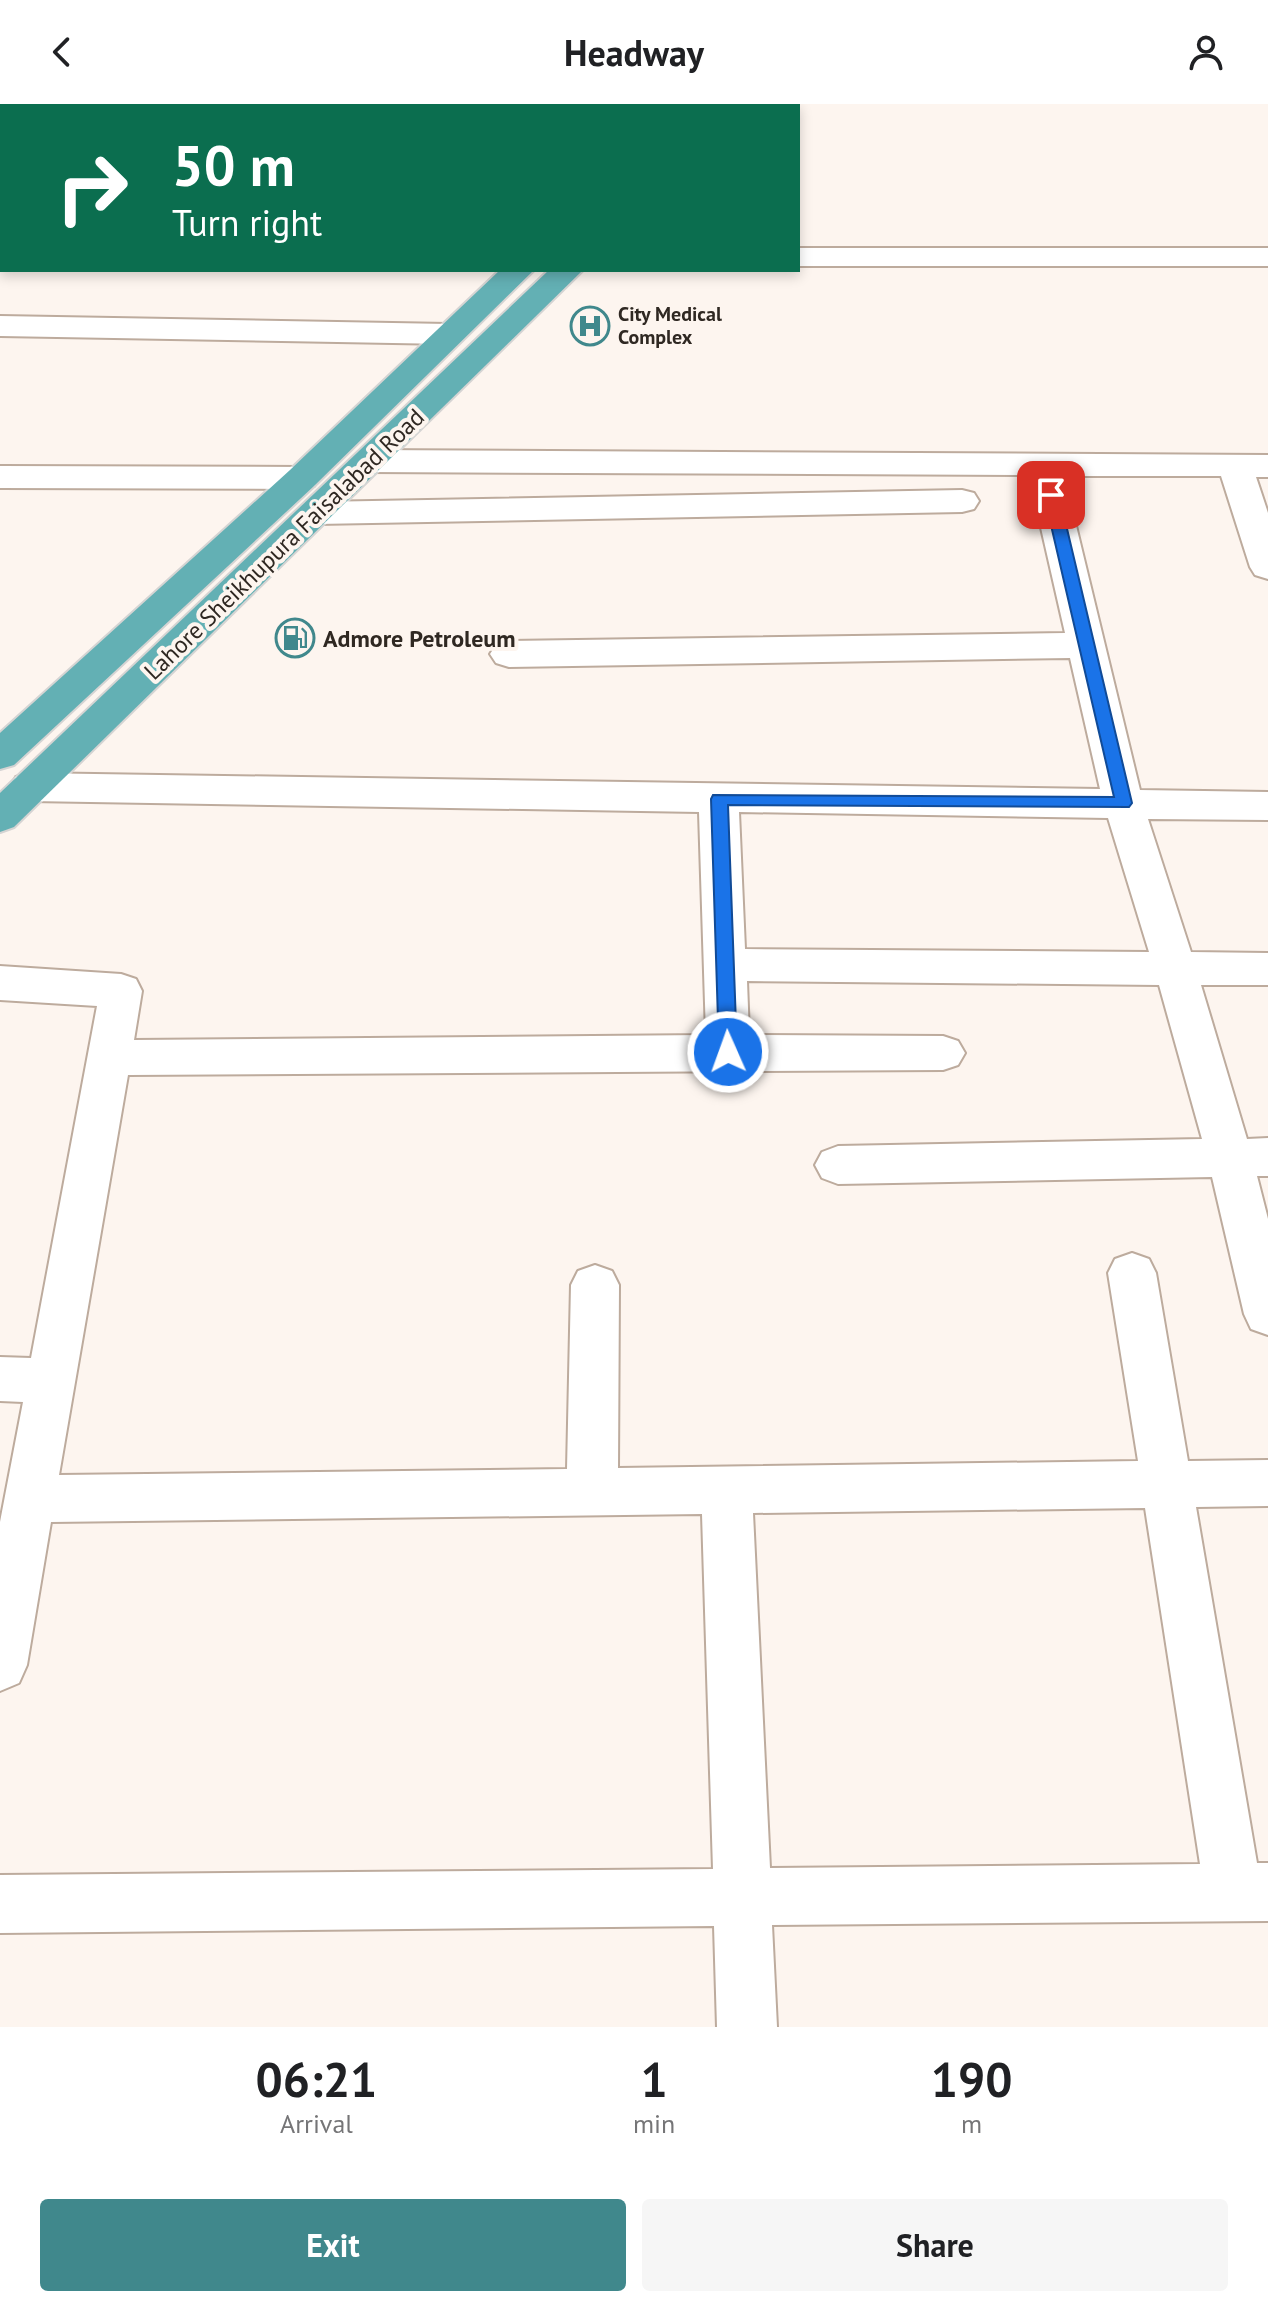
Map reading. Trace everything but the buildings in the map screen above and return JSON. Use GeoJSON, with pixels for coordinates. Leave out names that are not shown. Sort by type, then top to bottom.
{"type":"FeatureCollection","features":[{"type":"Feature","properties":{"kind":"highway","name":"Lahore Sheikhupura Faisalabad Road"},"geometry":{"type":"LineString","coordinates":[[0,755],[302,478],[448,334],[516,272]]}},
{"type":"Feature","properties":{"kind":"highway","name":"Lahore Sheikhupura Faisalabad Road"},"geometry":{"type":"LineString","coordinates":[[0,817],[565,272]]}},
{"type":"Feature","properties":{"kind":"street"},"geometry":{"type":"LineString","coordinates":[[800,257],[1268,257]]}},
{"type":"Feature","properties":{"kind":"street"},"geometry":{"type":"LineString","coordinates":[[0,326],[448,334]]}},
{"type":"Feature","properties":{"kind":"street"},"geometry":{"type":"LineString","coordinates":[[370,461],[1251,466],[1268,567]]}},
{"type":"Feature","properties":{"kind":"street"},"geometry":{"type":"LineString","coordinates":[[1044,465],[1123,803],[1176,971],[1249,1158],[1268,1314]]}},
{"type":"Feature","properties":{"kind":"street"},"geometry":{"type":"LineString","coordinates":[[0,477],[302,478]]}},
{"type":"Feature","properties":{"kind":"street"},"geometry":{"type":"LineString","coordinates":[[317,513],[962,501]]}},
{"type":"Feature","properties":{"kind":"street"},"geometry":{"type":"LineString","coordinates":[[509,654],[1086,645]]}},
{"type":"Feature","properties":{"kind":"street"},"geometry":{"type":"LineString","coordinates":[[30,787],[1268,806]]}},
{"type":"Feature","properties":{"kind":"street"},"geometry":{"type":"LineString","coordinates":[[719,799],[728,1052]]}},
{"type":"Feature","properties":{"kind":"street"},"geometry":{"type":"LineString","coordinates":[[725,965],[1176,971],[1268,969]]}},
{"type":"Feature","properties":{"kind":"street"},"geometry":{"type":"LineString","coordinates":[[0,983],[121,991],[0,1665]]}},
{"type":"Feature","properties":{"kind":"street"},"geometry":{"type":"LineString","coordinates":[[109,1058],[943,1053]]}},
{"type":"Feature","properties":{"kind":"street"},"geometry":{"type":"LineString","coordinates":[[838,1165],[1249,1158]]}},
{"type":"Feature","properties":{"kind":"street"},"geometry":{"type":"LineString","coordinates":[[0,1904],[1250,1892],[1166,1485],[1132,1273]]}},
{"type":"Feature","properties":{"kind":"street"},"geometry":{"type":"LineString","coordinates":[[592,1492],[595,1285]]}},
{"type":"Feature","properties":{"kind":"street"},"geometry":{"type":"LineString","coordinates":[[0,1379],[51,1381]]}},
{"type":"Feature","properties":{"kind":"street"},"geometry":{"type":"LineString","coordinates":[[30,1499],[1268,1483]]}},
{"type":"Feature","properties":{"kind":"street"},"geometry":{"type":"LineString","coordinates":[[727,1490],[747,2027]]}},
{"type":"Feature","properties":{"kind":"place","name":"City Medical Complex"},"geometry":{"type":"Point","coordinates":[590,326]}},
{"type":"Feature","properties":{"kind":"place","name":"Admore Petroleum"},"geometry":{"type":"Point","coordinates":[295,638]}},
{"type":"Feature","properties":{"kind":"route"},"geometry":{"type":"LineString","coordinates":[[728,1052],[719,799],[1123,803],[1051,495]]}}]}
